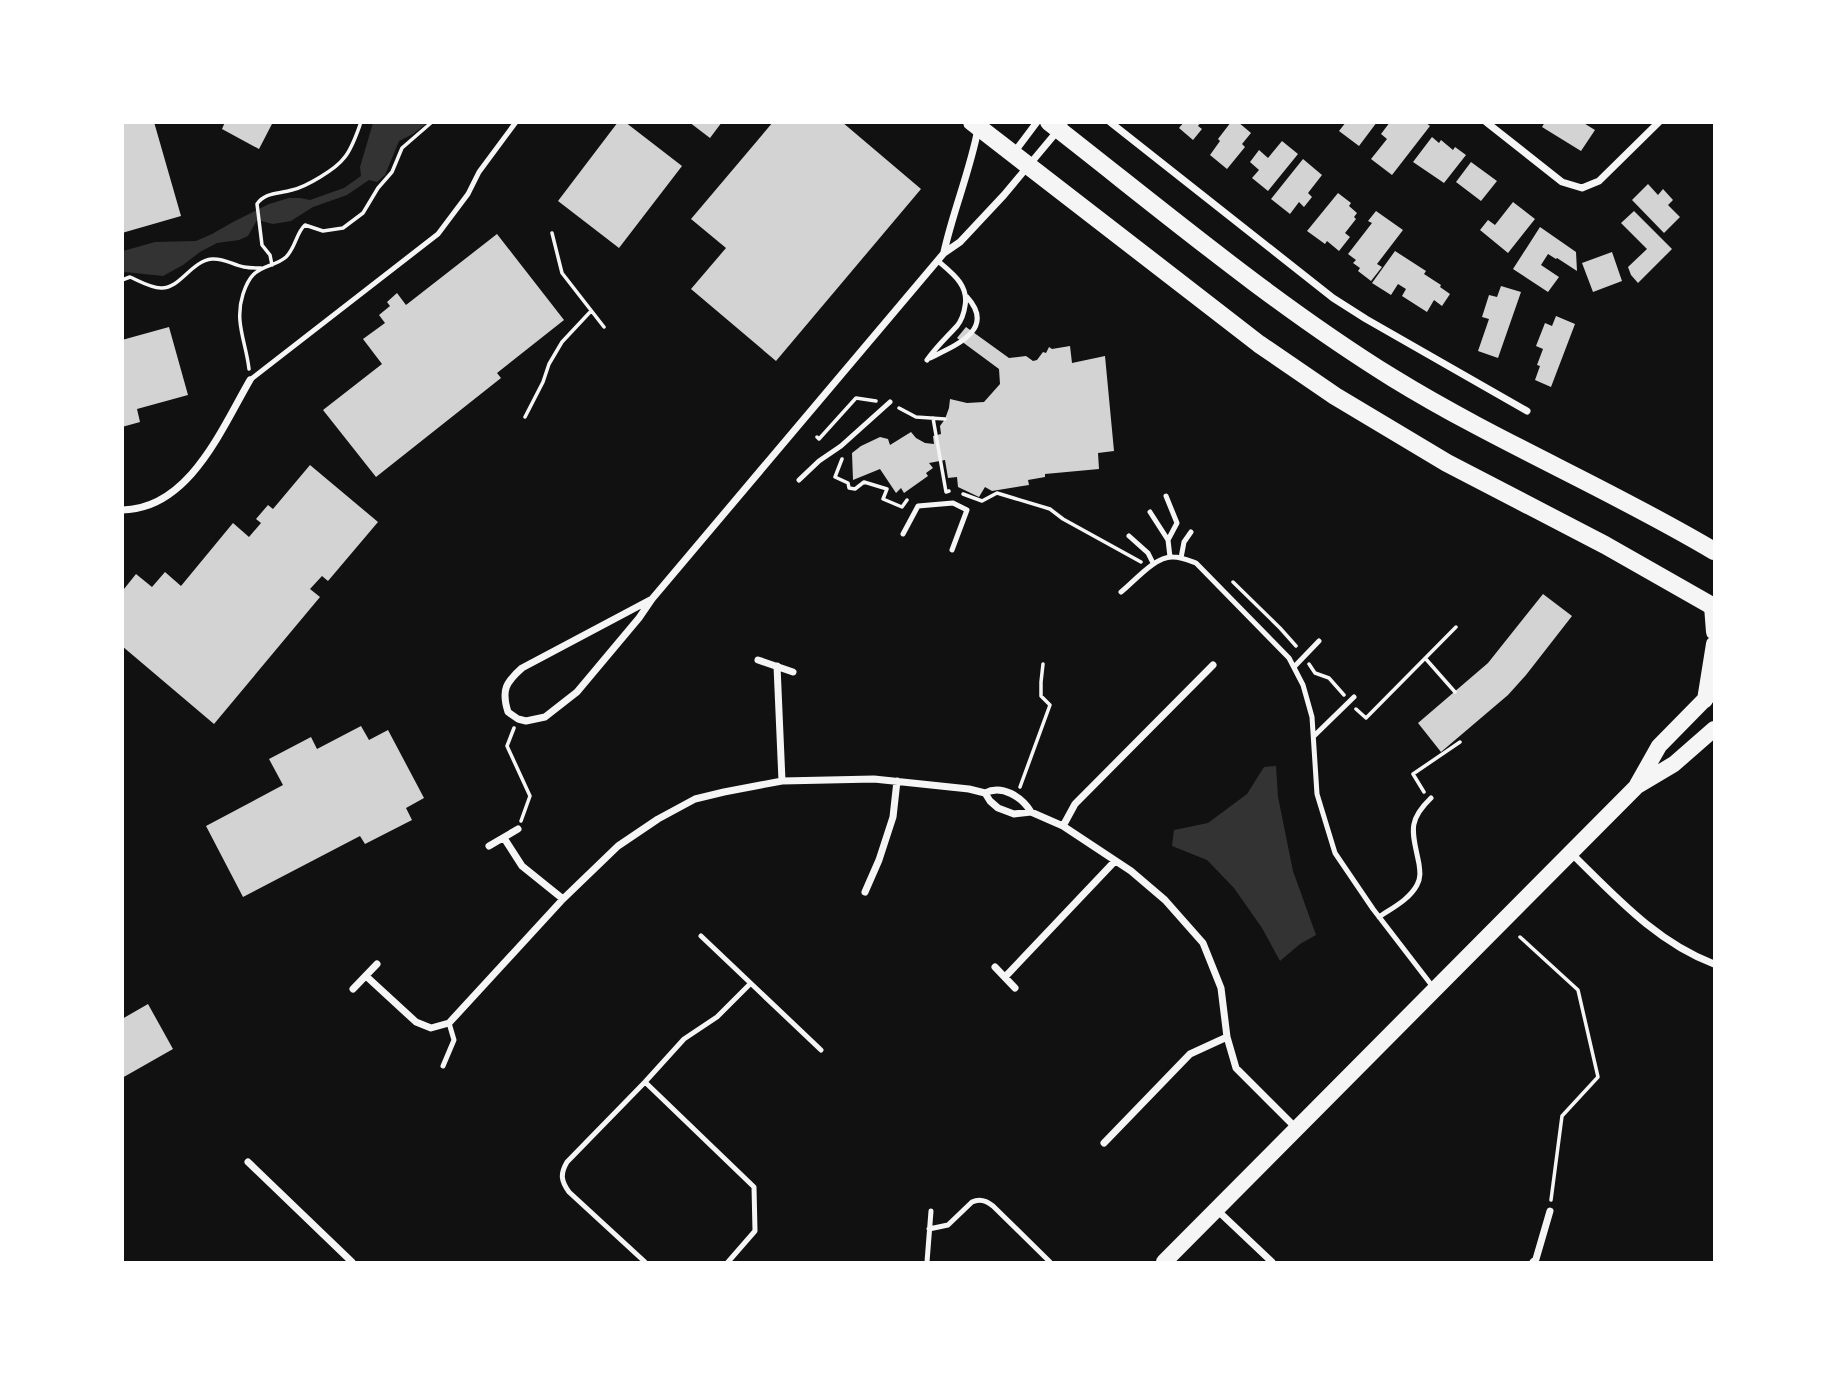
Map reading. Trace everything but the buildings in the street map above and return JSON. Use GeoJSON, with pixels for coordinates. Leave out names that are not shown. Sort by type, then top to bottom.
{"type":"FeatureCollection","features":[{"type":"Feature","properties":{"kind":"highway"},"geometry":{"type":"LineString","coordinates":[[975,125],[1259,344],[1351,407],[1447,463],[1605,545],[1713,607]]}},
{"type":"Feature","properties":{"kind":"highway"},"geometry":{"type":"LineString","coordinates":[[1058,125],[1255,282],[1358,355],[1448,410],[1714,551]]}},
{"type":"Feature","properties":{"kind":"main road"},"geometry":{"type":"LineString","coordinates":[[1713,607],[1714,632]]}},
{"type":"Feature","properties":{"kind":"main road"},"geometry":{"type":"LineString","coordinates":[[1637,786],[1659,746],[1710,695],[1714,643]]}},
{"type":"Feature","properties":{"kind":"main road"},"geometry":{"type":"LineString","coordinates":[[1164,1262],[1637,786],[1674,764],[1714,729]]}},
{"type":"Feature","properties":{"kind":"street"},"geometry":{"type":"LineString","coordinates":[[1013,155],[1037,122]]}},
{"type":"Feature","properties":{"kind":"street"},"geometry":{"type":"LineString","coordinates":[[1110,122],[1333,298],[1527,411]]}},
{"type":"Feature","properties":{"kind":"street"},"geometry":{"type":"LineString","coordinates":[[1486,122],[1562,182],[1582,188],[1599,181],[1659,122]]}},
{"type":"Feature","properties":{"kind":"street"},"geometry":{"type":"LineString","coordinates":[[944,253],[969,170],[975,125]]}},
{"type":"Feature","properties":{"kind":"street"},"geometry":{"type":"LineString","coordinates":[[652,598],[522,668],[509,679],[503,697],[508,712],[526,721],[545,717],[577,692],[639,618],[652,598],[944,253],[960,242],[1028,167],[1058,125]]}},
{"type":"Feature","properties":{"kind":"street"},"geometry":{"type":"LineString","coordinates":[[122,510],[149,506],[172,494],[181,485],[205,456],[250,380]]}},
{"type":"Feature","properties":{"kind":"street"},"geometry":{"type":"LineString","coordinates":[[758,660],[793,672]]}},
{"type":"Feature","properties":{"kind":"street"},"geometry":{"type":"LineString","coordinates":[[1063,825],[1075,804],[1213,665]]}},
{"type":"Feature","properties":{"kind":"street"},"geometry":{"type":"LineString","coordinates":[[776,666],[782,781]]}},
{"type":"Feature","properties":{"kind":"street"},"geometry":{"type":"LineString","coordinates":[[366,976],[416,1022],[431,1028],[449,1023],[563,899],[618,846],[658,819],[695,799],[782,781],[874,779],[985,793],[1001,790],[1025,802],[1031,812]]}},
{"type":"Feature","properties":{"kind":"street"},"geometry":{"type":"LineString","coordinates":[[865,892],[893,817],[897,781]]}},
{"type":"Feature","properties":{"kind":"street"},"geometry":{"type":"LineString","coordinates":[[985,793],[998,808],[1014,814],[1031,812],[1063,825],[1130,871],[1165,900],[1203,943],[1221,988],[1227,1037],[1236,1068],[1296,1128]]}},
{"type":"Feature","properties":{"kind":"street"},"geometry":{"type":"LineString","coordinates":[[489,846],[517,829]]}},
{"type":"Feature","properties":{"kind":"street"},"geometry":{"type":"LineString","coordinates":[[503,838],[522,866],[563,899]]}},
{"type":"Feature","properties":{"kind":"street"},"geometry":{"type":"LineString","coordinates":[[1571,852],[1647,925],[1683,950],[1714,964]]}},
{"type":"Feature","properties":{"kind":"street"},"geometry":{"type":"LineString","coordinates":[[1005,977],[1115,861]]}},
{"type":"Feature","properties":{"kind":"street"},"geometry":{"type":"LineString","coordinates":[[354,989],[377,964]]}},
{"type":"Feature","properties":{"kind":"street"},"geometry":{"type":"LineString","coordinates":[[995,967],[1015,988]]}},
{"type":"Feature","properties":{"kind":"street"},"geometry":{"type":"LineString","coordinates":[[1104,1143],[1190,1054],[1227,1037]]}},
{"type":"Feature","properties":{"kind":"street"},"geometry":{"type":"LineString","coordinates":[[248,1161],[352,1262]]}},
{"type":"Feature","properties":{"kind":"street"},"geometry":{"type":"LineString","coordinates":[[1217,1209],[1272,1262]]}},
{"type":"Feature","properties":{"kind":"street"},"geometry":{"type":"LineString","coordinates":[[1533,1262],[1550,1211]]}},
{"type":"Feature","properties":{"kind":"lane"},"geometry":{"type":"LineString","coordinates":[[250,380],[438,234],[516,122]]}},
{"type":"Feature","properties":{"kind":"lane"},"geometry":{"type":"LineString","coordinates":[[938,261],[958,280],[975,306],[977,318],[968,337],[959,345],[927,360],[937,345],[958,325],[967,297]]}},
{"type":"Feature","properties":{"kind":"lane"},"geometry":{"type":"LineString","coordinates":[[799,480],[890,402]]}},
{"type":"Feature","properties":{"kind":"lane"},"geometry":{"type":"LineString","coordinates":[[1166,496],[1177,523],[1168,540]]}},
{"type":"Feature","properties":{"kind":"lane"},"geometry":{"type":"LineString","coordinates":[[903,534],[918,506],[953,503],[967,510],[952,550]]}},
{"type":"Feature","properties":{"kind":"lane"},"geometry":{"type":"LineString","coordinates":[[1150,512],[1168,540],[1170,557]]}},
{"type":"Feature","properties":{"kind":"lane"},"geometry":{"type":"LineString","coordinates":[[1181,558],[1184,542],[1191,532]]}},
{"type":"Feature","properties":{"kind":"lane"},"geometry":{"type":"LineString","coordinates":[[1129,536],[1153,563]]}},
{"type":"Feature","properties":{"kind":"lane"},"geometry":{"type":"LineString","coordinates":[[1121,592],[1153,563],[1165,557],[1196,563],[1289,658],[1303,685],[1312,717],[1317,794],[1335,853],[1435,989]]}},
{"type":"Feature","properties":{"kind":"lane"},"geometry":{"type":"LineString","coordinates":[[1294,667],[1319,641]]}},
{"type":"Feature","properties":{"kind":"lane"},"geometry":{"type":"LineString","coordinates":[[1314,736],[1352,699]]}},
{"type":"Feature","properties":{"kind":"lane"},"geometry":{"type":"LineString","coordinates":[[1379,916],[1408,896],[1419,881],[1413,825],[1417,815],[1431,799]]}},
{"type":"Feature","properties":{"kind":"lane"},"geometry":{"type":"LineString","coordinates":[[701,936],[821,1050]]}},
{"type":"Feature","properties":{"kind":"lane"},"geometry":{"type":"LineString","coordinates":[[645,1262],[569,1192],[562,1183],[562,1172],[567,1162],[684,1039],[718,1017],[750,984]]}},
{"type":"Feature","properties":{"kind":"lane"},"geometry":{"type":"LineString","coordinates":[[443,1066],[454,1040],[449,1023]]}},
{"type":"Feature","properties":{"kind":"lane"},"geometry":{"type":"LineString","coordinates":[[645,1082],[754,1187],[755,1231],[728,1262]]}},
{"type":"Feature","properties":{"kind":"lane"},"geometry":{"type":"LineString","coordinates":[[929,1229],[948,1225],[972,1202],[985,1201],[1050,1262]]}},
{"type":"Feature","properties":{"kind":"lane"},"geometry":{"type":"LineString","coordinates":[[927,1262],[931,1211]]}},
{"type":"Feature","properties":{"kind":"path"},"geometry":{"type":"LineString","coordinates":[[272,265],[270,255],[262,245],[257,204],[261,198],[295,190],[322,176],[344,158],[361,122]]}},
{"type":"Feature","properties":{"kind":"path"},"geometry":{"type":"LineString","coordinates":[[250,380],[239,307],[252,275],[278,263],[291,250],[305,225],[323,231],[343,228],[363,213],[378,188],[392,172],[402,148],[432,122]]}},
{"type":"Feature","properties":{"kind":"path"},"geometry":{"type":"LineString","coordinates":[[552,233],[562,273],[604,327]]}},
{"type":"Feature","properties":{"kind":"path"},"geometry":{"type":"LineString","coordinates":[[122,280],[130,277],[162,289],[177,283],[202,262],[213,259],[245,267],[263,268]]}},
{"type":"Feature","properties":{"kind":"path"},"geometry":{"type":"LineString","coordinates":[[525,416],[562,342],[591,311]]}},
{"type":"Feature","properties":{"kind":"path"},"geometry":{"type":"LineString","coordinates":[[933,418],[946,492],[956,491],[982,502],[997,493],[1050,509],[1141,563],[1149,556]]}},
{"type":"Feature","properties":{"kind":"path"},"geometry":{"type":"LineString","coordinates":[[846,451],[835,477],[848,483],[849,488],[855,489],[864,482],[887,489],[883,499],[902,507],[910,496]]}},
{"type":"Feature","properties":{"kind":"path"},"geometry":{"type":"LineString","coordinates":[[1231,580],[1280,628],[1315,673],[1329,678],[1352,699],[1366,718],[1456,627]]}},
{"type":"Feature","properties":{"kind":"path"},"geometry":{"type":"LineString","coordinates":[[1425,658],[1455,692]]}},
{"type":"Feature","properties":{"kind":"path"},"geometry":{"type":"LineString","coordinates":[[1019,789],[1050,705],[1041,696],[1043,664]]}},
{"type":"Feature","properties":{"kind":"path"},"geometry":{"type":"LineString","coordinates":[[517,829],[530,796],[507,746],[518,719]]}},
{"type":"Feature","properties":{"kind":"path"},"geometry":{"type":"LineString","coordinates":[[1431,799],[1413,774],[1460,742]]}},
{"type":"Feature","properties":{"kind":"path"},"geometry":{"type":"LineString","coordinates":[[1520,937],[1578,990],[1598,1077],[1562,1116],[1550,1211]]}},
{"type":"Feature","properties":{"kind":"shaded area"},"geometry":{"type":"Polygon","coordinates":[[[373,123],[427,123],[399,141],[385,175],[377,182],[369,180],[347,195],[313,207],[291,221],[273,224],[257,220],[248,236],[217,243],[163,276],[125,272],[123,275],[123,251],[155,242],[196,241],[269,204],[289,198],[310,200],[344,188],[361,176],[360,167],[373,123]]]}},
{"type":"Feature","properties":{"kind":"shaded area"},"geometry":{"type":"Polygon","coordinates":[[[1276,766],[1278,797],[1293,871],[1316,935],[1280,961],[1262,928],[1234,888],[1207,860],[1172,846],[1174,830],[1208,823],[1247,794],[1264,767],[1276,766]]]}}]}
